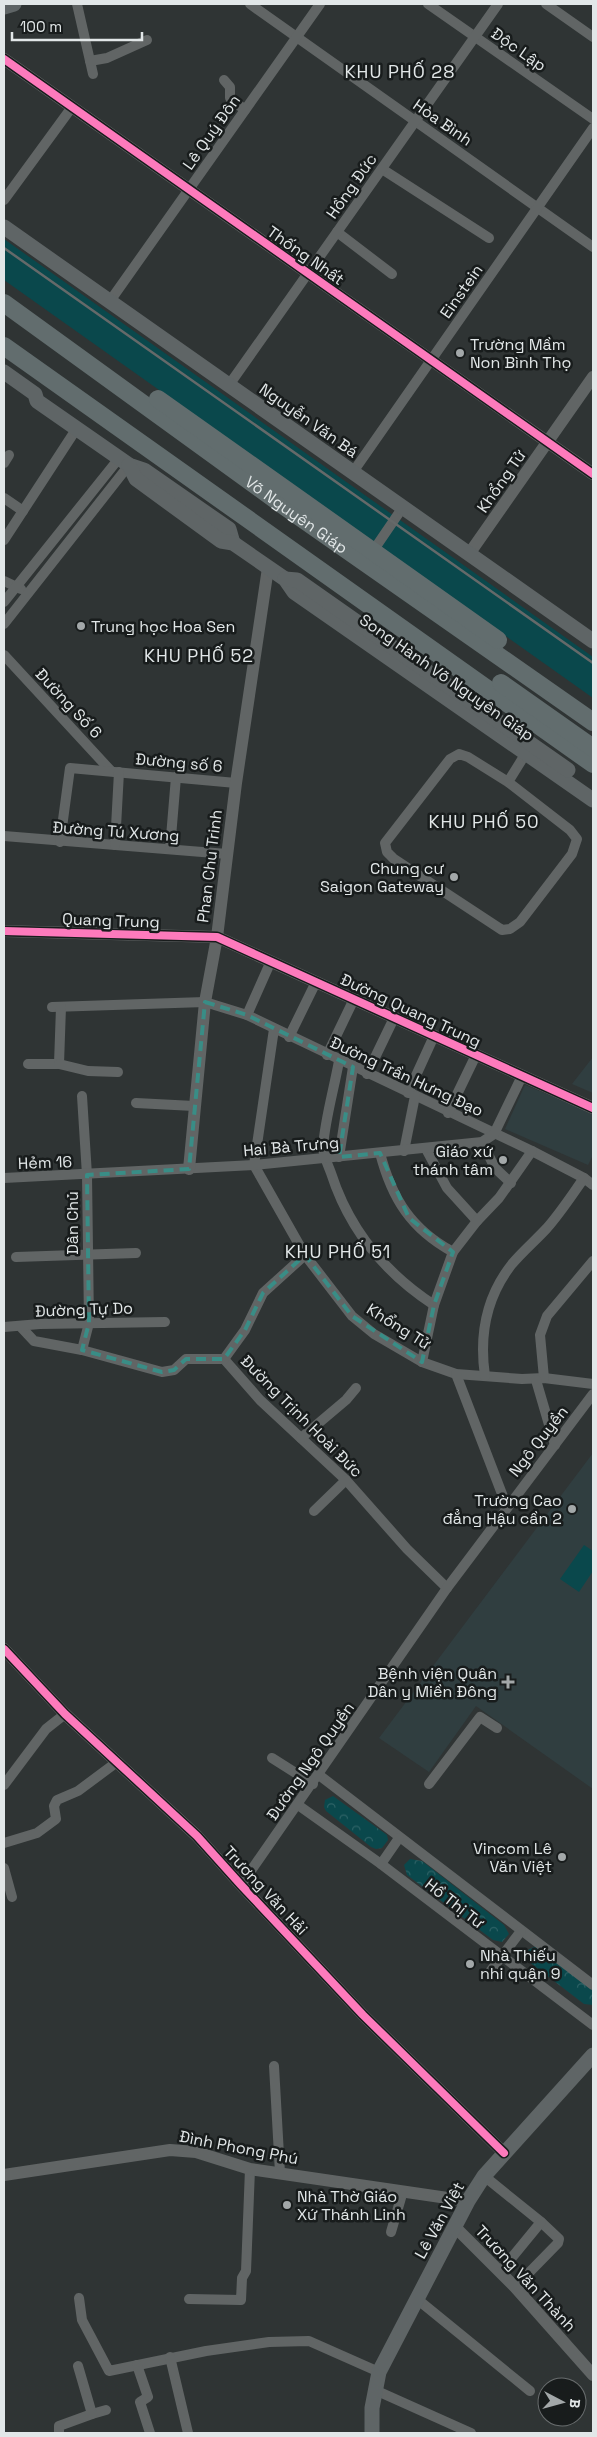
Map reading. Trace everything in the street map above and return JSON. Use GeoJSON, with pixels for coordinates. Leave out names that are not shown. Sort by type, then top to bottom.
{"type":"FeatureCollection","features":[{"type":"Feature","properties":{"kind":"highway","name":"Võ Nguyên Giáp"},"geometry":{"type":"LineString","coordinates":[[4,292],[113,370],[193,422],[593,708]]}},
{"type":"Feature","properties":{"kind":"highway","name":"Võ Nguyên Giáp"},"geometry":{"type":"LineString","coordinates":[[4,303],[167,419],[284,506],[593,722]]}},
{"type":"Feature","properties":{"kind":"highway","name":"Võ Nguyên Giáp"},"geometry":{"type":"LineString","coordinates":[[4,333],[593,748]]}},
{"type":"Feature","properties":{"kind":"highway","name":"Võ Nguyên Giáp"},"geometry":{"type":"LineString","coordinates":[[4,346],[593,764]]}},
{"type":"Feature","properties":{"kind":"highway"},"geometry":{"type":"LineString","coordinates":[[113,370],[122,388]]}},
{"type":"Feature","properties":{"kind":"highway"},"geometry":{"type":"LineString","coordinates":[[167,419],[193,422]]}},
{"type":"Feature","properties":{"kind":"highway"},"geometry":{"type":"LineString","coordinates":[[557,683],[563,701]]}},
{"type":"Feature","properties":{"kind":"main road","name":"Nguyễn Văn Bá"},"geometry":{"type":"LineString","coordinates":[[4,226],[593,641]]}},
{"type":"Feature","properties":{"kind":"main road","name":"Song Hành Võ Nguyên Giáp"},"geometry":{"type":"LineString","coordinates":[[4,372],[35,394],[37,401],[124,461],[136,479],[221,541],[234,543],[285,579],[294,592],[593,800]]}},
{"type":"Feature","properties":{"kind":"main road","name":"Song Hành Võ Nguyên Giáp"},"geometry":{"type":"LineString","coordinates":[[4,384],[30,402],[37,401]]}},
{"type":"Feature","properties":{"kind":"main road","name":"Song Hành Võ Nguyên Giáp"},"geometry":{"type":"LineString","coordinates":[[285,579],[297,580],[593,787]]}},
{"type":"Feature","properties":{"kind":"main road","name":"Lê Văn Việt"},"geometry":{"type":"LineString","coordinates":[[372,2433],[375,2390],[379,2372],[468,2200],[484,2176],[593,2054]]}},
{"type":"Feature","properties":{"kind":"street"},"geometry":{"type":"LineString","coordinates":[[77,4],[93,74]]}},
{"type":"Feature","properties":{"kind":"street","name":"Hòa Bình"},"geometry":{"type":"LineString","coordinates":[[250,4],[593,247]]}},
{"type":"Feature","properties":{"kind":"street","name":"Lê Quý Đôn"},"geometry":{"type":"LineString","coordinates":[[110,301],[320,4]]}},
{"type":"Feature","properties":{"kind":"street","name":"Độc Lập"},"geometry":{"type":"LineString","coordinates":[[428,4],[593,119]]}},
{"type":"Feature","properties":{"kind":"street","name":"Hồng Đức"},"geometry":{"type":"LineString","coordinates":[[229,385],[498,4]]}},
{"type":"Feature","properties":{"kind":"street"},"geometry":{"type":"LineString","coordinates":[[546,4],[593,38]]}},
{"type":"Feature","properties":{"kind":"street"},"geometry":{"type":"LineString","coordinates":[[90,61],[107,58],[147,40]]}},
{"type":"Feature","properties":{"kind":"street","name":"Thống Nhất"},"geometry":{"type":"LineString","coordinates":[[4,58],[593,474]]}},
{"type":"Feature","properties":{"kind":"street"},"geometry":{"type":"LineString","coordinates":[[224,80],[230,87],[230,98],[245,110]]}},
{"type":"Feature","properties":{"kind":"street"},"geometry":{"type":"LineString","coordinates":[[4,200],[72,107]]}},
{"type":"Feature","properties":{"kind":"street","name":"Einstein"},"geometry":{"type":"LineString","coordinates":[[353,472],[593,128]]}},
{"type":"Feature","properties":{"kind":"street"},"geometry":{"type":"LineString","coordinates":[[382,169],[489,238]]}},
{"type":"Feature","properties":{"kind":"street"},"geometry":{"type":"LineString","coordinates":[[337,232],[392,274]]}},
{"type":"Feature","properties":{"kind":"street","name":"Khổng Tử"},"geometry":{"type":"LineString","coordinates":[[469,554],[593,377]]}},
{"type":"Feature","properties":{"kind":"street"},"geometry":{"type":"LineString","coordinates":[[4,540],[77,428]]}},
{"type":"Feature","properties":{"kind":"street"},"geometry":{"type":"LineString","coordinates":[[4,602],[124,461]]}},
{"type":"Feature","properties":{"kind":"street"},"geometry":{"type":"LineString","coordinates":[[4,624],[29,593],[124,461]]}},
{"type":"Feature","properties":{"kind":"street"},"geometry":{"type":"LineString","coordinates":[[4,498],[23,511]]}},
{"type":"Feature","properties":{"kind":"street"},"geometry":{"type":"LineString","coordinates":[[373,551],[403,507]]}},
{"type":"Feature","properties":{"kind":"street","name":"Phan Chu Trinh"},"geometry":{"type":"LineString","coordinates":[[189,1169],[205,1002],[217,937],[236,783],[268,568]]}},
{"type":"Feature","properties":{"kind":"street"},"geometry":{"type":"LineString","coordinates":[[4,581],[29,593]]}},
{"type":"Feature","properties":{"kind":"street","name":"Đường Số 6"},"geometry":{"type":"LineString","coordinates":[[4,655],[115,772],[115,844]]}},
{"type":"Feature","properties":{"kind":"street"},"geometry":{"type":"LineString","coordinates":[[508,782],[526,753]]}},
{"type":"Feature","properties":{"kind":"street"},"geometry":{"type":"LineString","coordinates":[[458,754],[468,757],[508,782],[570,830],[576,839],[572,854],[520,922],[510,929],[502,930],[394,859],[387,852],[385,843],[450,759],[458,754]]}},
{"type":"Feature","properties":{"kind":"street","name":"Đường số 6"},"geometry":{"type":"LineString","coordinates":[[60,842],[70,768],[236,783]]}},
{"type":"Feature","properties":{"kind":"street"},"geometry":{"type":"LineString","coordinates":[[170,849],[176,777]]}},
{"type":"Feature","properties":{"kind":"street","name":"Đường Tú Xương"},"geometry":{"type":"LineString","coordinates":[[4,836],[227,854]]}},
{"type":"Feature","properties":{"kind":"street","name":"Quang Trung"},"geometry":{"type":"LineString","coordinates":[[4,931],[217,937]]}},
{"type":"Feature","properties":{"kind":"street","name":"Đường Quang Trung"},"geometry":{"type":"LineString","coordinates":[[217,937],[593,1108]]}},
{"type":"Feature","properties":{"kind":"street"},"geometry":{"type":"LineString","coordinates":[[247,1016],[270,961]]}},
{"type":"Feature","properties":{"kind":"street"},"geometry":{"type":"LineString","coordinates":[[289,1037],[316,982]]}},
{"type":"Feature","properties":{"kind":"street"},"geometry":{"type":"LineString","coordinates":[[327,1055],[354,999]]}},
{"type":"Feature","properties":{"kind":"street"},"geometry":{"type":"LineString","coordinates":[[59,1064],[56,1007],[205,1002]]}},
{"type":"Feature","properties":{"kind":"street","name":"Đường Trần Hưng Đạo"},"geometry":{"type":"LineString","coordinates":[[205,1002],[247,1016],[448,1113],[532,1151],[584,1178],[593,1185]]}},
{"type":"Feature","properties":{"kind":"street"},"geometry":{"type":"LineString","coordinates":[[367,1074],[394,1018]]}},
{"type":"Feature","properties":{"kind":"street"},"geometry":{"type":"LineString","coordinates":[[254,1165],[274,1029]]}},
{"type":"Feature","properties":{"kind":"street"},"geometry":{"type":"LineString","coordinates":[[404,1151],[412,1095],[434,1036]]}},
{"type":"Feature","properties":{"kind":"street"},"geometry":{"type":"LineString","coordinates":[[448,1113],[476,1055]]}},
{"type":"Feature","properties":{"kind":"street"},"geometry":{"type":"LineString","coordinates":[[339,1061],[323,1149],[346,1213],[361,1236],[395,1275],[412,1291],[434,1305]]}},
{"type":"Feature","properties":{"kind":"street"},"geometry":{"type":"LineString","coordinates":[[28,1064],[59,1064],[88,1071],[118,1072]]}},
{"type":"Feature","properties":{"kind":"street"},"geometry":{"type":"LineString","coordinates":[[339,1157],[353,1067]]}},
{"type":"Feature","properties":{"kind":"street"},"geometry":{"type":"LineString","coordinates":[[494,1134],[522,1076]]}},
{"type":"Feature","properties":{"kind":"street","name":"Dân Chủ"},"geometry":{"type":"LineString","coordinates":[[82,1096],[87,1175],[86,1255],[88,1323],[82,1350]]}},
{"type":"Feature","properties":{"kind":"street"},"geometry":{"type":"LineString","coordinates":[[136,1103],[194,1106]]}},
{"type":"Feature","properties":{"kind":"street","name":"Hai Bà Trưng"},"geometry":{"type":"LineString","coordinates":[[87,1175],[254,1165],[426,1149],[482,1142],[494,1134]]}},
{"type":"Feature","properties":{"kind":"street"},"geometry":{"type":"LineString","coordinates":[[482,1142],[495,1168],[511,1183]]}},
{"type":"Feature","properties":{"kind":"street"},"geometry":{"type":"LineString","coordinates":[[426,1149],[447,1188],[477,1221]]}},
{"type":"Feature","properties":{"kind":"street"},"geometry":{"type":"LineString","coordinates":[[422,1362],[434,1305],[452,1252],[511,1183],[532,1151]]}},
{"type":"Feature","properties":{"kind":"street"},"geometry":{"type":"LineString","coordinates":[[380,1153],[385,1171],[408,1218],[424,1233],[452,1252]]}},
{"type":"Feature","properties":{"kind":"street","name":"Khổng Tử"},"geometry":{"type":"LineString","coordinates":[[254,1165],[304,1255],[352,1316],[374,1334],[422,1362],[456,1374],[593,1384]]}},
{"type":"Feature","properties":{"kind":"street","name":"Hẻm 16"},"geometry":{"type":"LineString","coordinates":[[4,1178],[87,1175]]}},
{"type":"Feature","properties":{"kind":"street"},"geometry":{"type":"LineString","coordinates":[[485,1376],[482,1356],[483,1327],[492,1297],[513,1263],[547,1228],[584,1178]]}},
{"type":"Feature","properties":{"kind":"street"},"geometry":{"type":"LineString","coordinates":[[16,1257],[136,1252]]}},
{"type":"Feature","properties":{"kind":"street"},"geometry":{"type":"LineString","coordinates":[[224,1359],[245,1330],[263,1293],[304,1255]]}},
{"type":"Feature","properties":{"kind":"street"},"geometry":{"type":"LineString","coordinates":[[555,1445],[540,1379],[540,1335],[546,1316],[593,1261]]}},
{"type":"Feature","properties":{"kind":"street","name":"Đường Tự Do"},"geometry":{"type":"LineString","coordinates":[[4,1327],[165,1322]]}},
{"type":"Feature","properties":{"kind":"street","name":"Đường Trịnh Hoài Đức"},"geometry":{"type":"LineString","coordinates":[[20,1326],[34,1341],[82,1350],[162,1372],[174,1370],[186,1359],[224,1359],[260,1400],[346,1480],[407,1549],[447,1588]]}},
{"type":"Feature","properties":{"kind":"street"},"geometry":{"type":"LineString","coordinates":[[456,1374],[507,1507]]}},
{"type":"Feature","properties":{"kind":"street"},"geometry":{"type":"LineString","coordinates":[[301,1438],[346,1400],[356,1388]]}},
{"type":"Feature","properties":{"kind":"street","name":"Ngô Quyền"},"geometry":{"type":"LineString","coordinates":[[507,1507],[593,1394]]}},
{"type":"Feature","properties":{"kind":"street"},"geometry":{"type":"LineString","coordinates":[[314,1511],[346,1480]]}},
{"type":"Feature","properties":{"kind":"street","name":"Đường Ngô Quyền"},"geometry":{"type":"LineString","coordinates":[[240,1885],[298,1805],[447,1588],[507,1507]]}},
{"type":"Feature","properties":{"kind":"street","name":"Trương Văn Hải"},"geometry":{"type":"LineString","coordinates":[[4,1649],[65,1714],[197,1836],[240,1885],[363,2015],[504,2153]]}},
{"type":"Feature","properties":{"kind":"street"},"geometry":{"type":"LineString","coordinates":[[4,1785],[46,1729],[65,1714]]}},
{"type":"Feature","properties":{"kind":"street"},"geometry":{"type":"LineString","coordinates":[[429,1784],[480,1717],[497,1728]]}},
{"type":"Feature","properties":{"kind":"street","name":"Hồ Thị Tư"},"geometry":{"type":"LineString","coordinates":[[272,1758],[316,1779],[399,1838],[593,1986]]}},
{"type":"Feature","properties":{"kind":"street"},"geometry":{"type":"LineString","coordinates":[[4,1843],[37,1832],[56,1819],[54,1806],[57,1800],[78,1791],[117,1762]]}},
{"type":"Feature","properties":{"kind":"street","name":"Hồ Thị Tư"},"geometry":{"type":"LineString","coordinates":[[298,1805],[381,1864],[593,2025]]}},
{"type":"Feature","properties":{"kind":"street"},"geometry":{"type":"LineString","coordinates":[[381,1864],[399,1838]]}},
{"type":"Feature","properties":{"kind":"street"},"geometry":{"type":"LineString","coordinates":[[4,1868],[12,1897]]}},
{"type":"Feature","properties":{"kind":"street"},"geometry":{"type":"LineString","coordinates":[[489,1973],[520,1930]]}},
{"type":"Feature","properties":{"kind":"street"},"geometry":{"type":"LineString","coordinates":[[274,2066],[280,2173]]}},
{"type":"Feature","properties":{"kind":"street","name":"Đình Phong Phú"},"geometry":{"type":"LineString","coordinates":[[4,2175],[170,2150],[196,2152],[250,2169],[468,2200]]}},
{"type":"Feature","properties":{"kind":"street"},"geometry":{"type":"LineString","coordinates":[[189,2299],[241,2300],[242,2278],[246,2271],[250,2169]]}},
{"type":"Feature","properties":{"kind":"street"},"geometry":{"type":"LineString","coordinates":[[484,2176],[541,2222],[559,2241],[515,2287]]}},
{"type":"Feature","properties":{"kind":"street"},"geometry":{"type":"LineString","coordinates":[[392,2232],[403,2190]]}},
{"type":"Feature","properties":{"kind":"street"},"geometry":{"type":"LineString","coordinates":[[500,2272],[541,2222]]}},
{"type":"Feature","properties":{"kind":"street","name":"Trương Văn Thành"},"geometry":{"type":"LineString","coordinates":[[454,2226],[515,2287],[593,2375]]}},
{"type":"Feature","properties":{"kind":"street"},"geometry":{"type":"LineString","coordinates":[[79,2298],[82,2320],[107,2370],[115,2371],[170,2357],[269,2342],[310,2341],[379,2372]]}},
{"type":"Feature","properties":{"kind":"street"},"geometry":{"type":"LineString","coordinates":[[417,2298],[530,2391]]}},
{"type":"Feature","properties":{"kind":"street"},"geometry":{"type":"LineString","coordinates":[[170,2357],[188,2433]]}},
{"type":"Feature","properties":{"kind":"street"},"geometry":{"type":"LineString","coordinates":[[137,2365],[148,2397],[140,2402],[150,2433]]}},
{"type":"Feature","properties":{"kind":"street"},"geometry":{"type":"LineString","coordinates":[[78,2366],[92,2414]]}},
{"type":"Feature","properties":{"kind":"street"},"geometry":{"type":"LineString","coordinates":[[375,2390],[471,2433]]}},
{"type":"Feature","properties":{"kind":"street"},"geometry":{"type":"LineString","coordinates":[[59,2433],[58,2426],[106,2410]]}},
{"type":"Feature","properties":{"kind":"highlighted area"},"geometry":{"type":"Polygon","coordinates":[[[205,1002],[247,1015],[353,1067],[339,1157],[380,1153],[409,1218],[453,1252],[434,1305],[422,1362],[352,1316],[305,1255],[263,1293],[245,1330],[224,1359],[186,1359],[174,1370],[162,1372],[82,1350],[89,1323],[87,1175],[189,1169],[205,1002]]]}},
{"type":"Feature","properties":{"kind":"shaded area"},"geometry":{"type":"Polygon","coordinates":[[[593,1057],[593,1093],[572,1084],[593,1057]]]}},
{"type":"Feature","properties":{"kind":"shaded area"},"geometry":{"type":"Polygon","coordinates":[[[525,1085],[593,1113],[593,1155],[588,1165],[505,1129],[525,1085]]]}},
{"type":"Feature","properties":{"kind":"shaded area","name":"Bệnh viện Quân Dân y Miền Đông"},"geometry":{"type":"Polygon","coordinates":[[[593,1453],[593,1789],[476,1706],[429,1772],[379,1738],[593,1453]]]}},
{"type":"Feature","properties":{"kind":"green space"},"geometry":{"type":"Polygon","coordinates":[[[4,239],[593,657],[593,698],[4,280],[4,239]]]}},
{"type":"Feature","properties":{"kind":"green space"},"geometry":{"type":"Polygon","coordinates":[[[584,1545],[593,1551],[593,1571],[579,1592],[560,1579],[584,1545]]]}},
{"type":"Feature","properties":{"kind":"green space"},"geometry":{"type":"Polygon","coordinates":[[[333,1796],[387,1835],[388,1840],[382,1848],[376,1849],[371,1847],[326,1811],[324,1807],[325,1800],[333,1796]]]}},
{"type":"Feature","properties":{"kind":"green space"},"geometry":{"type":"Polygon","coordinates":[[[410,1859],[422,1861],[504,1925],[509,1934],[502,1942],[493,1940],[407,1875],[404,1865],[410,1859]]]}},
{"type":"Feature","properties":{"kind":"green space"},"geometry":{"type":"Polygon","coordinates":[[[536,1946],[593,1988],[593,2005],[584,2004],[528,1961],[528,1950],[536,1946]]]}},
{"type":"Feature","properties":{"kind":"railway"},"geometry":{"type":"LineString","coordinates":[[4,248],[593,663]]}},
{"type":"Feature","properties":{"kind":"cycle path"},"geometry":{"type":"LineString","coordinates":[[4,59],[593,474]]}},
{"type":"Feature","properties":{"kind":"cycle path"},"geometry":{"type":"LineString","coordinates":[[4,931],[217,937],[593,1108]]}},
{"type":"Feature","properties":{"kind":"cycle path"},"geometry":{"type":"LineString","coordinates":[[4,1649],[65,1714],[197,1836],[363,2015],[504,2153]]}},
{"type":"Feature","properties":{"kind":"place","name":"Trường Mầm Non Bình Thọ"},"geometry":{"type":"Point","coordinates":[460,353]}},
{"type":"Feature","properties":{"kind":"place","name":"Trung học Hoa Sen"},"geometry":{"type":"Point","coordinates":[81,626]}},
{"type":"Feature","properties":{"kind":"place","name":"Chung cư Saigon Gateway"},"geometry":{"type":"Point","coordinates":[454,877]}},
{"type":"Feature","properties":{"kind":"place","name":"Giáo xứ thánh tâm"},"geometry":{"type":"Point","coordinates":[503,1160]}},
{"type":"Feature","properties":{"kind":"place","name":"Trường Cao đẳng Hậu cần 2"},"geometry":{"type":"Point","coordinates":[572,1509]}},
{"type":"Feature","properties":{"kind":"place","name":"Bệnh viện Quân Dân y Miền Đông"},"geometry":{"type":"Point","coordinates":[508,1682]}},
{"type":"Feature","properties":{"kind":"place","name":"Vincom Lê Văn Việt"},"geometry":{"type":"Point","coordinates":[562,1857]}},
{"type":"Feature","properties":{"kind":"place","name":"Nhà Thiếu nhi quận 9"},"geometry":{"type":"Point","coordinates":[470,1964]}},
{"type":"Feature","properties":{"kind":"place","name":"Nhà Thờ Giáo Xứ Thánh Linh"},"geometry":{"type":"Point","coordinates":[287,2205]}},
{"type":"Feature","properties":{"kind":"district","name":"KHU PHỐ 28"},"geometry":{"type":"Point","coordinates":[400,72]}},
{"type":"Feature","properties":{"kind":"district","name":"KHU PHỐ 52"},"geometry":{"type":"Point","coordinates":[199,656]}},
{"type":"Feature","properties":{"kind":"district","name":"KHU PHỐ 50"},"geometry":{"type":"Point","coordinates":[484,822]}},
{"type":"Feature","properties":{"kind":"district","name":"KHU PHỐ 51"},"geometry":{"type":"Point","coordinates":[338,1252]}}]}
